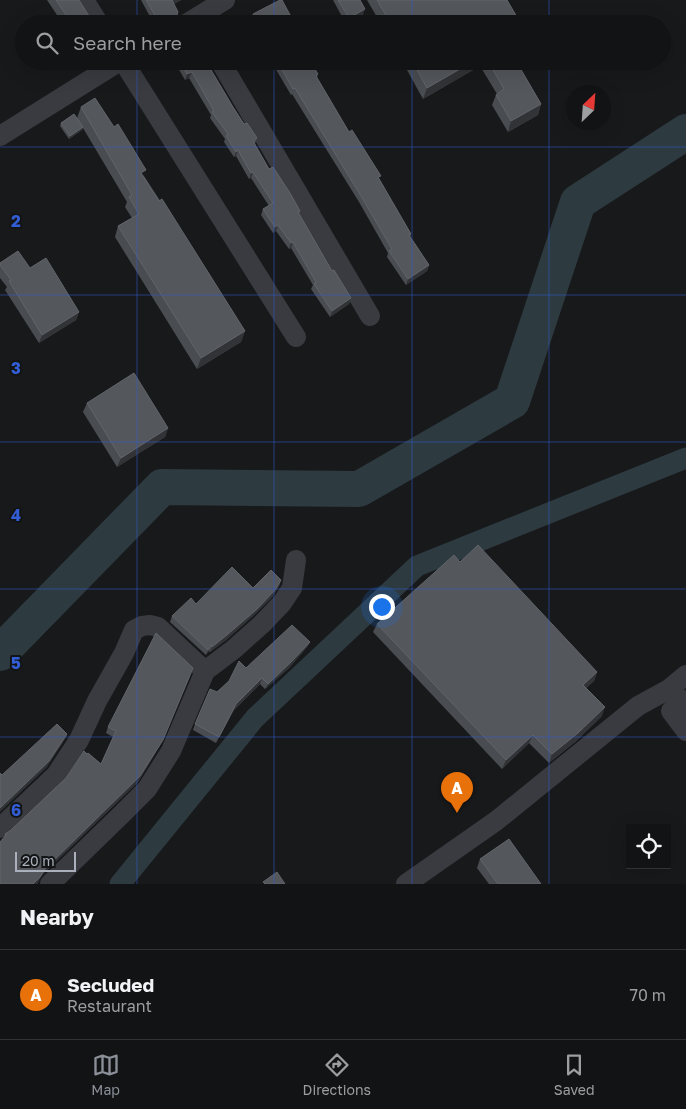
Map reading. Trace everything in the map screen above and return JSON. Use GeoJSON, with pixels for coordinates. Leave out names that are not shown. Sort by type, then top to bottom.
{"type":"FeatureCollection","features":[{"type":"Feature","properties":{"kind":"street"},"geometry":{"type":"LineString","coordinates":[[84,0],[93,15]]}},
{"type":"Feature","properties":{"kind":"street"},"geometry":{"type":"LineString","coordinates":[[202,15],[219,2]]}},
{"type":"Feature","properties":{"kind":"street"},"geometry":{"type":"LineString","coordinates":[[0,136],[106,70]]}},
{"type":"Feature","properties":{"kind":"street"},"geometry":{"type":"LineString","coordinates":[[127,70],[296,338]]}},
{"type":"Feature","properties":{"kind":"street"},"geometry":{"type":"LineString","coordinates":[[225,70],[370,316]]}},
{"type":"Feature","properties":{"kind":"street"},"geometry":{"type":"LineString","coordinates":[[50,884],[147,789],[171,751],[205,671],[241,642],[282,603],[292,588],[296,560]]}},
{"type":"Feature","properties":{"kind":"street"},"geometry":{"type":"LineString","coordinates":[[0,828],[56,775],[80,740],[97,701],[124,653],[134,630],[150,625],[158,628],[205,671]]}},
{"type":"Feature","properties":{"kind":"street"},"geometry":{"type":"LineString","coordinates":[[406,884],[496,821],[638,706],[669,689],[686,675]]}},
{"type":"Feature","properties":{"kind":"street"},"geometry":{"type":"LineString","coordinates":[[686,704],[684,700],[671,710],[686,731]]}},
{"type":"Feature","properties":{"kind":"building"},"geometry":{"type":"Polygon","coordinates":[[[56,0],[79,0],[88,15],[66,15],[56,0]]]}},
{"type":"Feature","properties":{"kind":"building"},"geometry":{"type":"Polygon","coordinates":[[[146,0],[172,0],[178,12],[177,15],[155,15],[146,0]]]}},
{"type":"Feature","properties":{"kind":"building"},"geometry":{"type":"Polygon","coordinates":[[[282,0],[290,15],[254,15],[282,0]]]}},
{"type":"Feature","properties":{"kind":"building"},"geometry":{"type":"Polygon","coordinates":[[[338,0],[360,0],[365,9],[354,15],[347,15],[338,0]]]}},
{"type":"Feature","properties":{"kind":"building"},"geometry":{"type":"Polygon","coordinates":[[[377,0],[507,0],[516,15],[386,15],[377,0]]]}},
{"type":"Feature","properties":{"kind":"building"},"geometry":{"type":"Polygon","coordinates":[[[185,70],[211,70],[244,124],[247,123],[257,138],[253,141],[269,169],[273,167],[290,193],[300,211],[298,212],[332,271],[334,270],[351,298],[332,311],[314,284],[316,282],[293,242],[291,243],[278,225],[275,227],[263,209],[273,203],[253,172],[251,173],[238,150],[236,152],[226,136],[228,134],[212,112],[214,111],[192,72],[187,74],[185,70]]]}},
{"type":"Feature","properties":{"kind":"building"},"geometry":{"type":"Polygon","coordinates":[[[282,70],[316,70],[318,74],[316,76],[349,132],[352,130],[381,176],[378,177],[411,234],[409,235],[429,265],[408,279],[389,251],[392,249],[361,196],[295,88],[293,89],[282,70]]]}},
{"type":"Feature","properties":{"kind":"building"},"geometry":{"type":"Polygon","coordinates":[[[417,70],[458,70],[427,88],[417,70]]]}},
{"type":"Feature","properties":{"kind":"building"},"geometry":{"type":"Polygon","coordinates":[[[493,70],[521,70],[541,104],[511,121],[496,95],[504,89],[493,70]]]}},
{"type":"Feature","properties":{"kind":"building"},"geometry":{"type":"Polygon","coordinates":[[[95,98],[114,127],[118,124],[146,170],[141,173],[159,201],[162,199],[245,331],[201,358],[118,226],[139,214],[129,197],[132,195],[81,107],[95,98]]]}},
{"type":"Feature","properties":{"kind":"building"},"geometry":{"type":"Polygon","coordinates":[[[74,114],[83,127],[70,136],[61,123],[74,114]]]}},
{"type":"Feature","properties":{"kind":"building"},"geometry":{"type":"Polygon","coordinates":[[[18,251],[30,268],[46,258],[79,312],[42,335],[9,281],[11,280],[0,265],[0,263],[18,251]]]}},
{"type":"Feature","properties":{"kind":"building"},"geometry":{"type":"Polygon","coordinates":[[[134,373],[168,428],[121,458],[87,403],[134,373]]]}},
{"type":"Feature","properties":{"kind":"building"},"geometry":{"type":"Polygon","coordinates":[[[478,545],[597,672],[583,685],[605,707],[578,733],[552,754],[533,735],[506,760],[377,624],[454,555],[460,562],[478,545]]]}},
{"type":"Feature","properties":{"kind":"building"},"geometry":{"type":"Polygon","coordinates":[[[232,567],[253,588],[271,570],[281,580],[275,590],[256,610],[212,647],[211,645],[208,650],[172,616],[191,598],[196,604],[232,567]]]}},
{"type":"Feature","properties":{"kind":"building"},"geometry":{"type":"Polygon","coordinates":[[[292,625],[310,642],[268,684],[262,678],[236,704],[219,737],[195,724],[210,689],[217,692],[229,681],[239,661],[246,668],[292,625]]]}},
{"type":"Feature","properties":{"kind":"building"},"geometry":{"type":"Polygon","coordinates":[[[156,633],[193,668],[163,740],[140,776],[44,870],[33,884],[0,884],[0,842],[5,834],[66,778],[84,751],[101,764],[116,731],[108,727],[156,633]]]}},
{"type":"Feature","properties":{"kind":"building"},"geometry":{"type":"Polygon","coordinates":[[[57,724],[67,734],[49,761],[0,808],[0,773],[2,775],[57,724]]]}},
{"type":"Feature","properties":{"kind":"building"},"geometry":{"type":"Polygon","coordinates":[[[509,839],[541,884],[498,884],[480,859],[509,839]]]}},
{"type":"Feature","properties":{"kind":"building"},"geometry":{"type":"Polygon","coordinates":[[[277,872],[285,884],[265,884],[263,882],[277,872]]]}},
{"type":"Feature","properties":{"kind":"waterway"},"geometry":{"type":"LineString","coordinates":[[0,653],[162,487],[359,489],[512,401],[578,202],[686,132]]}},
{"type":"Feature","properties":{"kind":"waterway"},"geometry":{"type":"LineString","coordinates":[[120,884],[255,718],[417,566],[686,458]]}},
{"type":"Feature","properties":{"kind":"place","name":"Secluded"},"geometry":{"type":"Point","coordinates":[457,813]}}]}
